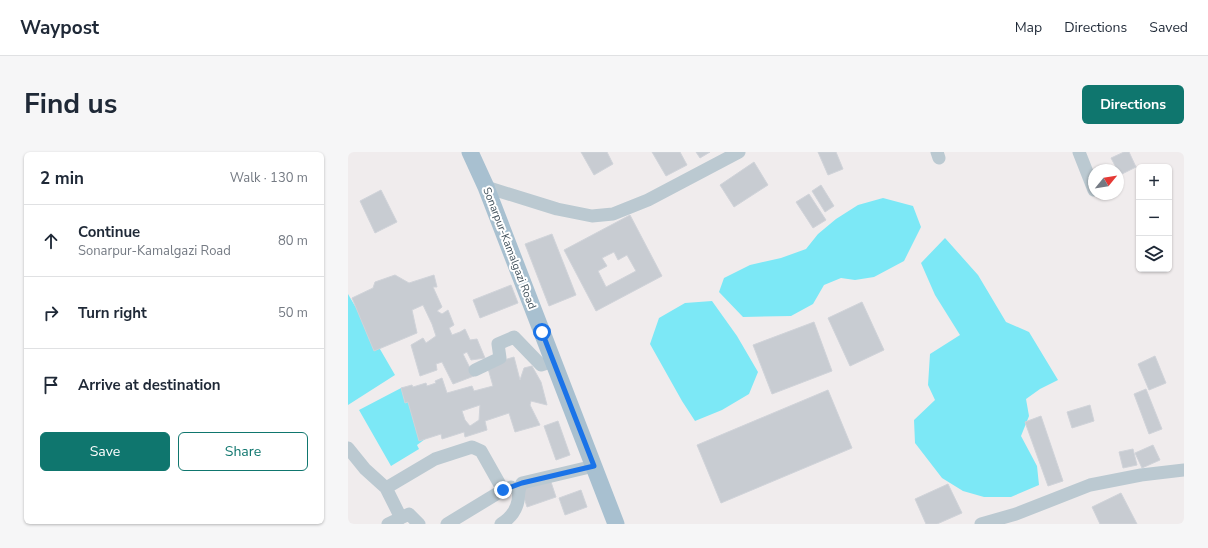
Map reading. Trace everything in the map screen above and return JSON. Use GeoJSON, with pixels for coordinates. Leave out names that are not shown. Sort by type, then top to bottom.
{"type":"FeatureCollection","features":[{"type":"Feature","properties":{"kind":"main road","name":"Sonarpur-Kamalgazi Road"},"geometry":{"type":"LineString","coordinates":[[470,152],[486,187],[616,524]]}},
{"type":"Feature","properties":{"kind":"street"},"geometry":{"type":"LineString","coordinates":[[486,187],[557,209],[592,216],[613,214],[648,200],[739,152]]}},
{"type":"Feature","properties":{"kind":"street"},"geometry":{"type":"LineString","coordinates":[[1079,152],[1088,175]]}},
{"type":"Feature","properties":{"kind":"street"},"geometry":{"type":"LineString","coordinates":[[475,370],[500,358],[498,344],[514,337],[541,365],[554,361]]}},
{"type":"Feature","properties":{"kind":"street"},"geometry":{"type":"LineString","coordinates":[[386,488],[435,459],[472,447],[481,451],[503,490]]}},
{"type":"Feature","properties":{"kind":"street"},"geometry":{"type":"LineString","coordinates":[[348,448],[365,469],[386,488],[401,518]]}},
{"type":"Feature","properties":{"kind":"street"},"geometry":{"type":"LineString","coordinates":[[447,524],[503,490],[522,483],[594,466]]}},
{"type":"Feature","properties":{"kind":"street"},"geometry":{"type":"LineString","coordinates":[[981,524],[1016,514],[1090,485],[1141,474],[1184,470]]}},
{"type":"Feature","properties":{"kind":"street"},"geometry":{"type":"LineString","coordinates":[[501,524],[514,511],[518,501],[519,489],[522,483]]}},
{"type":"Feature","properties":{"kind":"street"},"geometry":{"type":"LineString","coordinates":[[388,524],[409,514],[419,524]]}},
{"type":"Feature","properties":{"kind":"water"},"geometry":{"type":"Polygon","coordinates":[[[883,198],[913,206],[921,227],[904,261],[874,277],[855,280],[841,278],[824,285],[813,304],[791,316],[743,317],[719,292],[724,278],[750,265],[781,258],[806,249],[818,234],[836,219],[858,205],[883,198]]]}},
{"type":"Feature","properties":{"kind":"water"},"geometry":{"type":"Polygon","coordinates":[[[945,238],[978,275],[1006,322],[1029,332],[1058,380],[1040,389],[1026,399],[1029,416],[1021,436],[1037,466],[1039,485],[1011,497],[984,497],[963,491],[942,478],[915,443],[914,420],[935,400],[928,385],[930,354],[960,335],[935,295],[921,263],[945,238]]]}},
{"type":"Feature","properties":{"kind":"water"},"geometry":{"type":"Polygon","coordinates":[[[348,294],[395,375],[348,405],[348,294]]]}},
{"type":"Feature","properties":{"kind":"water"},"geometry":{"type":"Polygon","coordinates":[[[712,301],[737,336],[758,372],[749,394],[722,410],[695,421],[650,344],[659,318],[685,303],[712,301]]]}},
{"type":"Feature","properties":{"kind":"water"},"geometry":{"type":"Polygon","coordinates":[[[403,387],[432,434],[417,445],[419,449],[391,466],[359,410],[403,387]]]}},
{"type":"Feature","properties":{"kind":"building"},"geometry":{"type":"Polygon","coordinates":[[[581,152],[607,152],[613,164],[594,175],[581,152]]]}},
{"type":"Feature","properties":{"kind":"building"},"geometry":{"type":"Polygon","coordinates":[[[652,152],[680,152],[687,165],[666,176],[652,152]]]}},
{"type":"Feature","properties":{"kind":"building"},"geometry":{"type":"Polygon","coordinates":[[[696,152],[710,152],[700,158],[696,152]]]}},
{"type":"Feature","properties":{"kind":"building"},"geometry":{"type":"Polygon","coordinates":[[[818,152],[836,152],[843,169],[828,175],[818,152]]]}},
{"type":"Feature","properties":{"kind":"building"},"geometry":{"type":"Polygon","coordinates":[[[1124,152],[1129,152],[1136,167],[1124,173],[1124,164],[1114,164],[1111,158],[1124,152]]]}},
{"type":"Feature","properties":{"kind":"building"},"geometry":{"type":"Polygon","coordinates":[[[754,162],[768,185],[734,207],[720,185],[754,162]]]}},
{"type":"Feature","properties":{"kind":"building"},"geometry":{"type":"Polygon","coordinates":[[[821,185],[834,206],[825,212],[812,191],[821,185]]]}},
{"type":"Feature","properties":{"kind":"building"},"geometry":{"type":"Polygon","coordinates":[[[381,190],[397,222],[375,233],[360,201],[381,190]]]}},
{"type":"Feature","properties":{"kind":"building"},"geometry":{"type":"Polygon","coordinates":[[[809,194],[826,220],[813,228],[796,202],[809,194]]]}},
{"type":"Feature","properties":{"kind":"building"},"geometry":{"type":"Polygon","coordinates":[[[630,215],[662,276],[596,311],[564,250],[630,215]],[[614,252],[602,258],[607,266],[598,271],[606,287],[636,271],[627,255],[618,260],[614,252]]]}},
{"type":"Feature","properties":{"kind":"building"},"geometry":{"type":"Polygon","coordinates":[[[552,234],[576,295],[549,306],[525,244],[552,234]]]}},
{"type":"Feature","properties":{"kind":"building"},"geometry":{"type":"Polygon","coordinates":[[[395,275],[409,283],[434,275],[437,287],[433,287],[442,307],[437,311],[442,314],[448,310],[454,325],[449,328],[452,335],[465,329],[470,340],[477,339],[485,358],[471,360],[467,352],[463,354],[474,376],[453,384],[442,362],[436,364],[437,370],[420,376],[411,345],[423,338],[426,343],[436,336],[423,305],[412,310],[417,333],[374,351],[352,298],[373,288],[375,282],[395,275]]]}},
{"type":"Feature","properties":{"kind":"building"},"geometry":{"type":"Polygon","coordinates":[[[511,285],[518,303],[480,318],[473,300],[511,285]]]}},
{"type":"Feature","properties":{"kind":"building"},"geometry":{"type":"Polygon","coordinates":[[[862,302],[884,350],[850,366],[828,318],[862,302]]]}},
{"type":"Feature","properties":{"kind":"building"},"geometry":{"type":"Polygon","coordinates":[[[814,322],[832,371],[772,394],[753,345],[814,322]]]}},
{"type":"Feature","properties":{"kind":"building"},"geometry":{"type":"Polygon","coordinates":[[[1155,356],[1166,383],[1149,390],[1138,364],[1155,356]]]}},
{"type":"Feature","properties":{"kind":"building"},"geometry":{"type":"Polygon","coordinates":[[[514,357],[520,380],[524,368],[532,366],[541,382],[547,405],[531,401],[530,405],[540,425],[515,432],[509,413],[485,421],[487,430],[465,437],[464,432],[442,439],[441,434],[419,441],[408,402],[405,403],[401,388],[412,385],[413,387],[426,383],[427,386],[436,383],[435,381],[442,378],[447,393],[472,386],[474,391],[493,386],[487,365],[514,357]],[[480,405],[462,411],[465,420],[470,426],[479,420],[480,405]]]}},
{"type":"Feature","properties":{"kind":"building"},"geometry":{"type":"Polygon","coordinates":[[[1146,389],[1162,429],[1149,434],[1134,394],[1146,389]]]}},
{"type":"Feature","properties":{"kind":"building"},"geometry":{"type":"Polygon","coordinates":[[[828,390],[852,448],[721,503],[697,445],[828,390]]]}},
{"type":"Feature","properties":{"kind":"building"},"geometry":{"type":"Polygon","coordinates":[[[1090,405],[1094,421],[1072,428],[1067,412],[1090,405]]]}},
{"type":"Feature","properties":{"kind":"building"},"geometry":{"type":"Polygon","coordinates":[[[1041,416],[1063,481],[1048,486],[1025,422],[1041,416]]]}},
{"type":"Feature","properties":{"kind":"building"},"geometry":{"type":"Polygon","coordinates":[[[558,421],[570,455],[556,460],[544,426],[558,421]]]}},
{"type":"Feature","properties":{"kind":"building"},"geometry":{"type":"Polygon","coordinates":[[[1153,445],[1160,460],[1142,468],[1135,453],[1153,445]]]}},
{"type":"Feature","properties":{"kind":"building"},"geometry":{"type":"Polygon","coordinates":[[[1133,449],[1137,465],[1123,468],[1119,452],[1133,449]]]}},
{"type":"Feature","properties":{"kind":"building"},"geometry":{"type":"Polygon","coordinates":[[[550,479],[556,497],[527,507],[521,488],[550,479]]]}},
{"type":"Feature","properties":{"kind":"building"},"geometry":{"type":"Polygon","coordinates":[[[948,484],[962,513],[937,524],[926,524],[915,499],[948,484]]]}},
{"type":"Feature","properties":{"kind":"building"},"geometry":{"type":"Polygon","coordinates":[[[581,490],[587,507],[565,515],[559,498],[581,490]]]}},
{"type":"Feature","properties":{"kind":"building"},"geometry":{"type":"Polygon","coordinates":[[[1121,493],[1137,524],[1100,524],[1092,507],[1121,493]]]}},
{"type":"Feature","properties":{"kind":"route"},"geometry":{"type":"LineString","coordinates":[[503,490],[522,483],[594,466],[542,332]]}}]}
